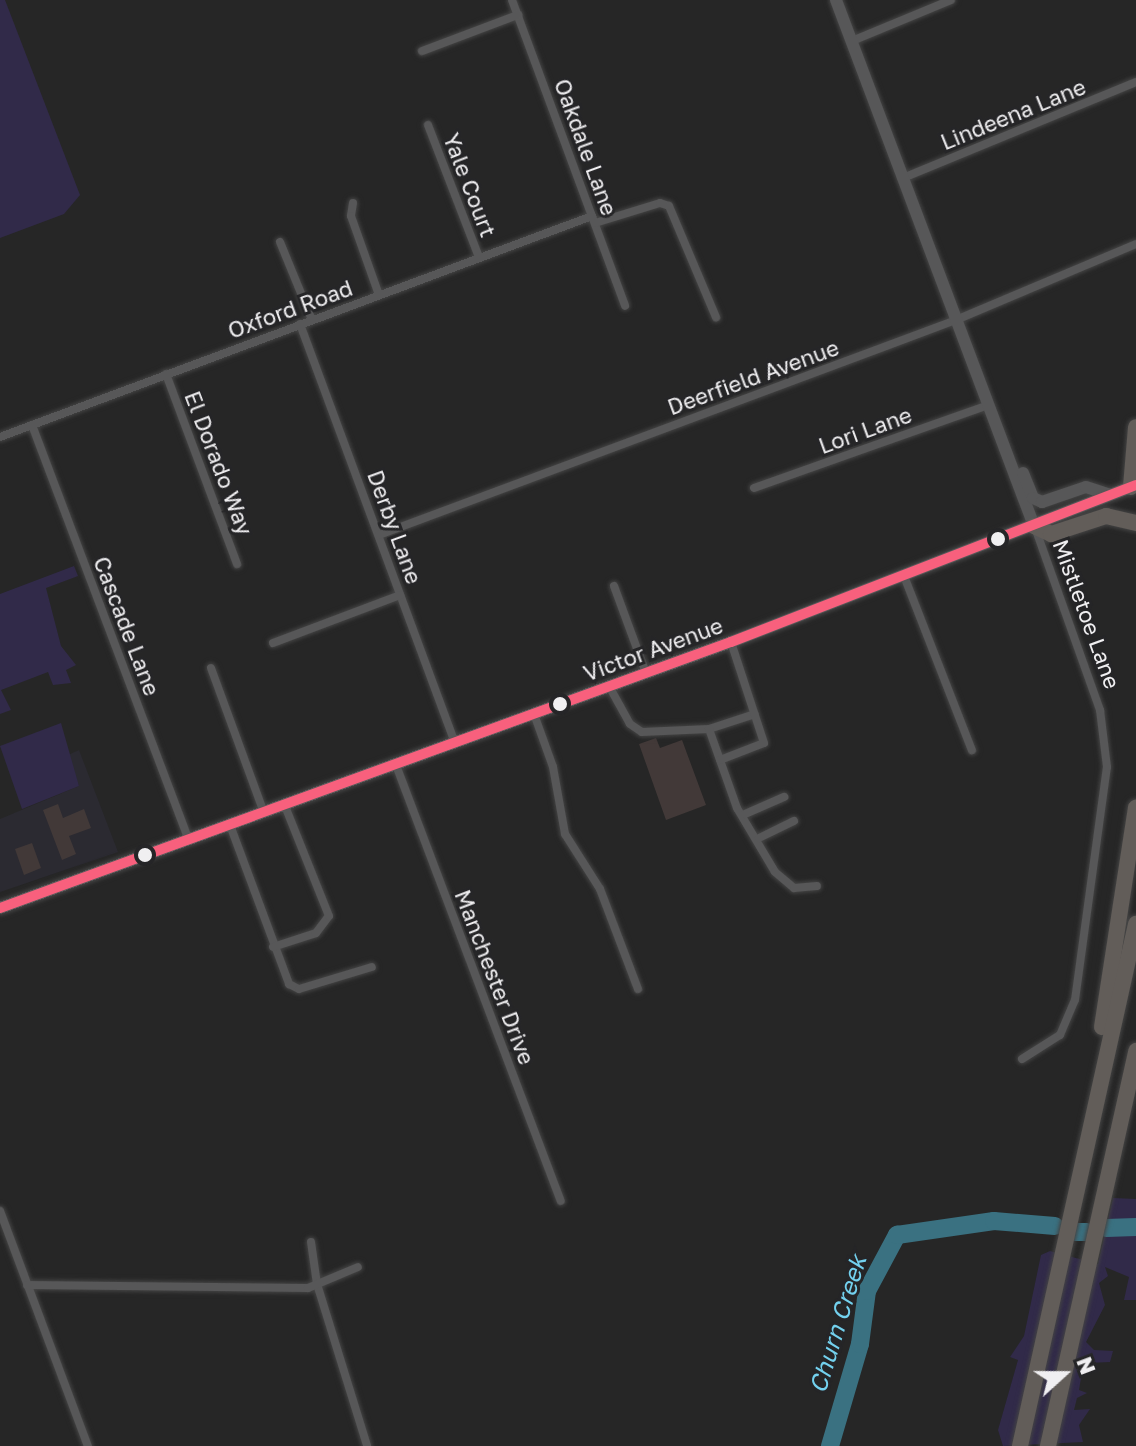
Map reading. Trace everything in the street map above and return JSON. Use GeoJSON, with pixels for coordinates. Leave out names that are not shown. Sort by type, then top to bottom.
{"type":"FeatureCollection","features":[{"type":"Feature","properties":{"kind":"highway"},"geometry":{"type":"LineString","coordinates":[[1134,486],[1136,427]]}},
{"type":"Feature","properties":{"kind":"highway"},"geometry":{"type":"LineString","coordinates":[[1034,526],[1051,534],[1106,516],[1136,523]]}},
{"type":"Feature","properties":{"kind":"highway"},"geometry":{"type":"LineString","coordinates":[[1100,1068],[1136,808]]}},
{"type":"Feature","properties":{"kind":"highway"},"geometry":{"type":"LineString","coordinates":[[1020,1446],[1100,1068],[1136,924]]}},
{"type":"Feature","properties":{"kind":"highway"},"geometry":{"type":"LineString","coordinates":[[1048,1446],[1136,1051]]}},
{"type":"Feature","properties":{"kind":"main road","name":"Mistletoe Lane"},"geometry":{"type":"LineString","coordinates":[[836,0],[1034,526]]}},
{"type":"Feature","properties":{"kind":"main road"},"geometry":{"type":"LineString","coordinates":[[1005,450],[1033,498],[1047,502],[1086,487],[1110,495]]}},
{"type":"Feature","properties":{"kind":"main road","name":"Victor Avenue"},"geometry":{"type":"LineString","coordinates":[[0,908],[731,642],[1134,486]]}},
{"type":"Feature","properties":{"kind":"street","name":"Oakdale Lane"},"geometry":{"type":"LineString","coordinates":[[512,0],[625,306]]}},
{"type":"Feature","properties":{"kind":"street"},"geometry":{"type":"LineString","coordinates":[[852,41],[951,0]]}},
{"type":"Feature","properties":{"kind":"street"},"geometry":{"type":"LineString","coordinates":[[422,51],[518,15]]}},
{"type":"Feature","properties":{"kind":"street","name":"Lindeena Lane"},"geometry":{"type":"LineString","coordinates":[[903,178],[1136,82]]}},
{"type":"Feature","properties":{"kind":"street","name":"Yale Court"},"geometry":{"type":"LineString","coordinates":[[428,125],[479,257]]}},
{"type":"Feature","properties":{"kind":"street"},"geometry":{"type":"LineString","coordinates":[[353,203],[351,216],[379,295]]}},
{"type":"Feature","properties":{"kind":"street","name":"Oxford Road"},"geometry":{"type":"LineString","coordinates":[[0,437],[479,257],[594,219],[660,203],[669,206],[716,317]]}},
{"type":"Feature","properties":{"kind":"street"},"geometry":{"type":"LineString","coordinates":[[280,242],[312,320]]}},
{"type":"Feature","properties":{"kind":"street","name":"Deerfield Avenue"},"geometry":{"type":"LineString","coordinates":[[379,535],[956,320],[1136,244]]}},
{"type":"Feature","properties":{"kind":"street","name":"Derby Lane"},"geometry":{"type":"LineString","coordinates":[[300,324],[455,743]]}},
{"type":"Feature","properties":{"kind":"street","name":"El Dorado Way"},"geometry":{"type":"LineString","coordinates":[[166,374],[237,564]]}},
{"type":"Feature","properties":{"kind":"street","name":"Lori Lane"},"geometry":{"type":"LineString","coordinates":[[754,488],[988,405]]}},
{"type":"Feature","properties":{"kind":"street","name":"Cascade Lane"},"geometry":{"type":"LineString","coordinates":[[32,425],[189,840]]}},
{"type":"Feature","properties":{"kind":"street","name":"Mistletoe Lane"},"geometry":{"type":"LineString","coordinates":[[1022,1059],[1060,1035],[1075,1000],[1107,767],[1100,710],[1034,526]]}},
{"type":"Feature","properties":{"kind":"street"},"geometry":{"type":"LineString","coordinates":[[904,576],[972,750]]}},
{"type":"Feature","properties":{"kind":"street"},"geometry":{"type":"LineString","coordinates":[[614,586],[646,673]]}},
{"type":"Feature","properties":{"kind":"street"},"geometry":{"type":"LineString","coordinates":[[273,643],[400,595]]}},
{"type":"Feature","properties":{"kind":"street"},"geometry":{"type":"LineString","coordinates":[[720,760],[764,743],[731,642]]}},
{"type":"Feature","properties":{"kind":"street"},"geometry":{"type":"LineString","coordinates":[[211,668],[264,813]]}},
{"type":"Feature","properties":{"kind":"street"},"geometry":{"type":"LineString","coordinates":[[609,686],[630,724],[642,732],[709,729],[755,714]]}},
{"type":"Feature","properties":{"kind":"street"},"geometry":{"type":"LineString","coordinates":[[534,714],[556,778],[565,834],[600,889],[638,989]]}},
{"type":"Feature","properties":{"kind":"street"},"geometry":{"type":"LineString","coordinates":[[709,729],[745,814],[788,884],[817,886]]}},
{"type":"Feature","properties":{"kind":"street","name":"Manchester Drive"},"geometry":{"type":"LineString","coordinates":[[396,765],[561,1201]]}},
{"type":"Feature","properties":{"kind":"street"},"geometry":{"type":"LineString","coordinates":[[745,814],[784,797]]}},
{"type":"Feature","properties":{"kind":"street"},"geometry":{"type":"LineString","coordinates":[[273,947],[316,933],[329,916],[285,806]]}},
{"type":"Feature","properties":{"kind":"street"},"geometry":{"type":"LineString","coordinates":[[759,838],[794,821]]}},
{"type":"Feature","properties":{"kind":"street"},"geometry":{"type":"LineString","coordinates":[[230,825],[289,984],[299,989],[372,967]]}},
{"type":"Feature","properties":{"kind":"street"},"geometry":{"type":"LineString","coordinates":[[0,1211],[4,1234],[27,1285],[88,1446]]}},
{"type":"Feature","properties":{"kind":"street"},"geometry":{"type":"LineString","coordinates":[[311,1242],[317,1284],[367,1446]]}},
{"type":"Feature","properties":{"kind":"street"},"geometry":{"type":"LineString","coordinates":[[27,1285],[317,1284],[358,1267]]}},
{"type":"Feature","properties":{"kind":"shaded area"},"geometry":{"type":"Polygon","coordinates":[[[0,0],[5,0],[80,195],[64,214],[0,238],[0,0]]]}},
{"type":"Feature","properties":{"kind":"shaded area"},"geometry":{"type":"Polygon","coordinates":[[[74,566],[78,576],[46,588],[61,646],[76,665],[66,670],[71,683],[53,685],[48,672],[1,690],[11,710],[0,714],[0,594],[74,566]]]}},
{"type":"Feature","properties":{"kind":"shaded area"},"geometry":{"type":"Polygon","coordinates":[[[61,723],[79,786],[22,809],[0,746],[61,723]]]}},
{"type":"Feature","properties":{"kind":"shaded area"},"geometry":{"type":"Polygon","coordinates":[[[79,750],[118,852],[0,892],[0,819],[79,786],[68,755],[79,750]]]}},
{"type":"Feature","properties":{"kind":"shaded area"},"geometry":{"type":"Polygon","coordinates":[[[1113,1198],[1136,1199],[1136,1300],[1124,1300],[1129,1277],[1105,1267],[1108,1276],[1099,1283],[1105,1305],[1086,1342],[1094,1350],[1113,1351],[1110,1362],[1088,1363],[1081,1378],[1079,1390],[1087,1393],[1077,1398],[1074,1410],[1090,1409],[1079,1425],[1083,1442],[1003,1446],[998,1430],[1018,1360],[1010,1357],[1024,1336],[1041,1255],[1050,1251],[1098,1264],[1113,1198]]]}},
{"type":"Feature","properties":{"kind":"building"},"geometry":{"type":"Polygon","coordinates":[[[656,738],[660,748],[682,740],[706,805],[666,820],[639,744],[656,738]]]}},
{"type":"Feature","properties":{"kind":"building"},"geometry":{"type":"Polygon","coordinates":[[[58,804],[63,818],[84,809],[91,828],[69,836],[76,854],[62,860],[43,810],[58,804]]]}},
{"type":"Feature","properties":{"kind":"building"},"geometry":{"type":"Polygon","coordinates":[[[32,843],[41,868],[24,875],[15,849],[32,843]]]}},
{"type":"Feature","properties":{"kind":"waterway","name":"Churn Creek"},"geometry":{"type":"LineString","coordinates":[[830,1446],[860,1344],[867,1291],[897,1235],[994,1221],[1055,1226]]}},
{"type":"Feature","properties":{"kind":"waterway","name":"Churn Creek"},"geometry":{"type":"LineString","coordinates":[[1106,1228],[1136,1227]]}},
{"type":"Feature","properties":{"kind":"waterway","name":"Churn Creek"},"geometry":{"type":"LineString","coordinates":[[1075,1232],[1087,1232]]}},
{"type":"Feature","properties":{"kind":"transit line"},"geometry":{"type":"LineString","coordinates":[[0,908],[731,642],[1136,485]]}}]}
